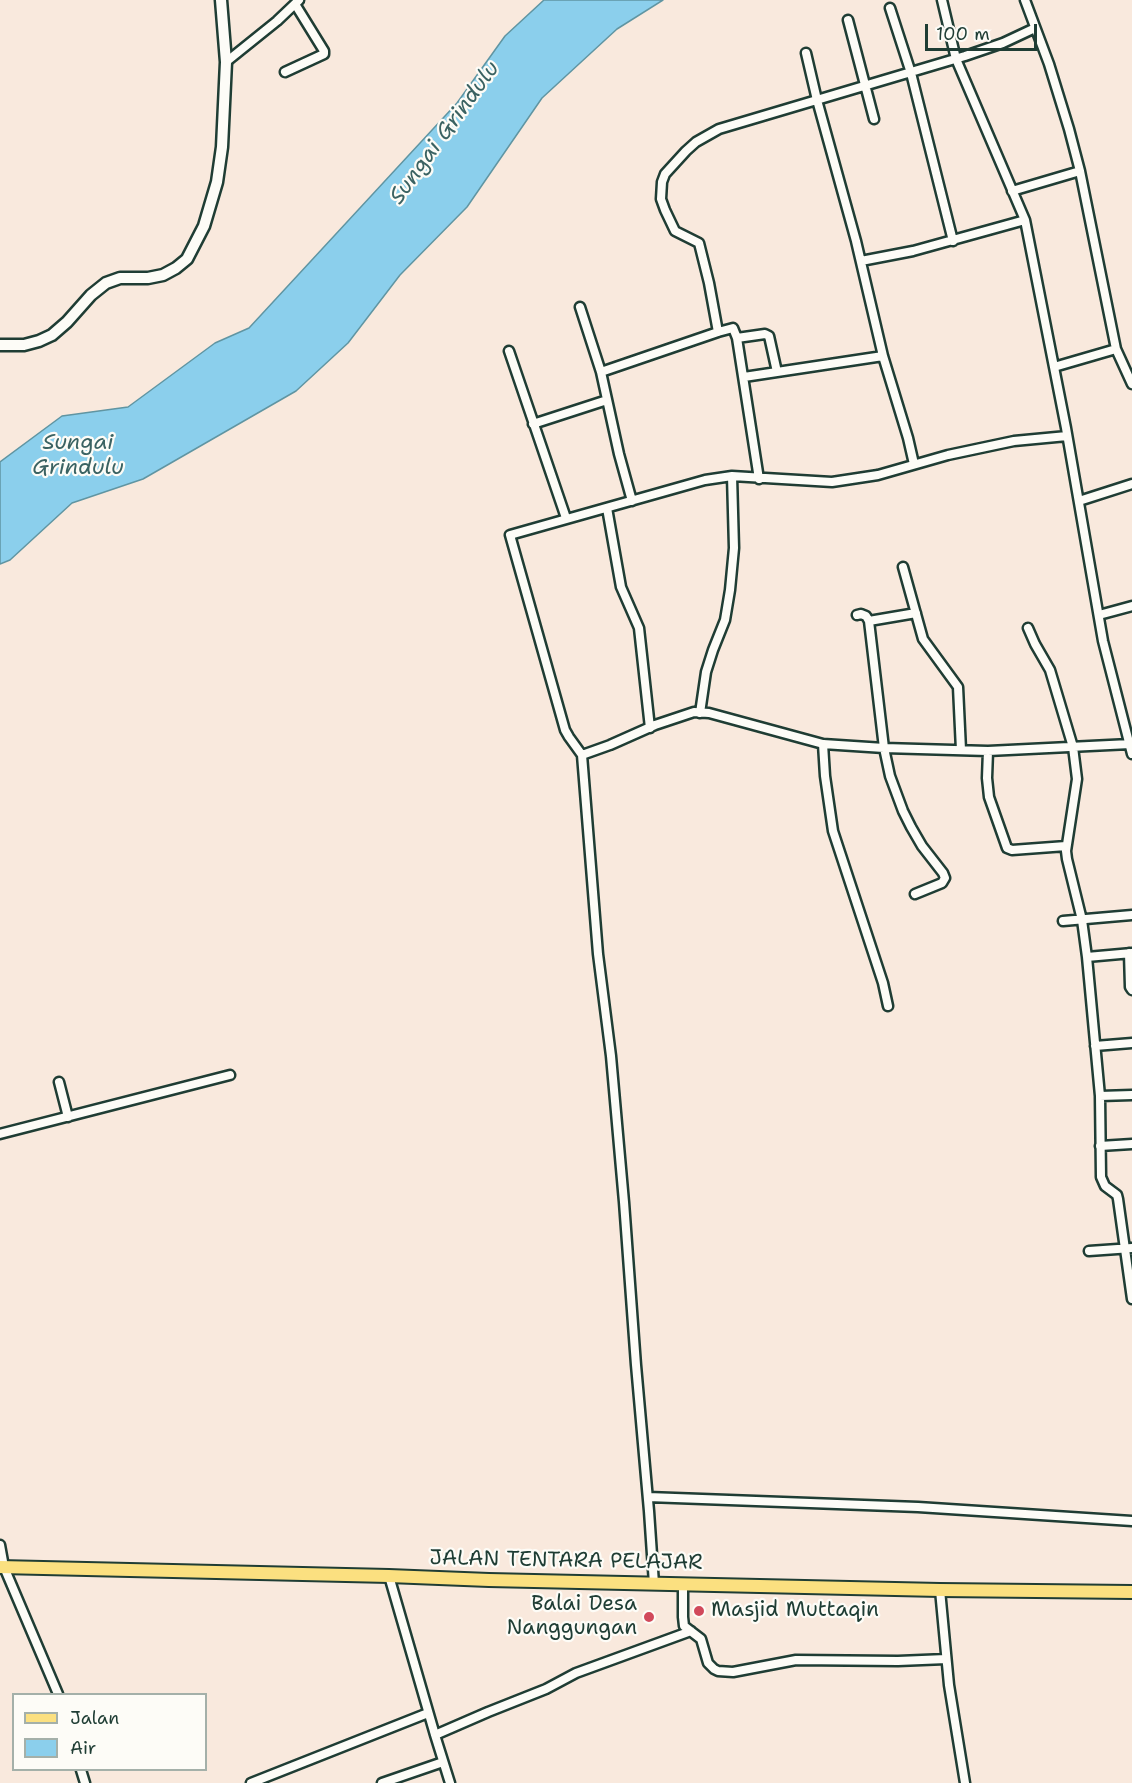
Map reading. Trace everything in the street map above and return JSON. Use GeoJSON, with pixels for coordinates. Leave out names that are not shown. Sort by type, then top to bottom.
{"type":"FeatureCollection","features":[{"type":"Feature","properties":{"kind":"main road","name":"JALAN TENTARA PELAJAR"},"geometry":{"type":"LineString","coordinates":[[2,1567],[654,1584],[1132,1592]]}},
{"type":"Feature","properties":{"kind":"street"},"geometry":{"type":"LineString","coordinates":[[0,345],[24,345],[39,341],[52,335],[106,284],[120,278],[148,278],[163,275],[187,259],[204,226],[217,182],[222,147],[226,62],[221,0]]}},
{"type":"Feature","properties":{"kind":"street"},"geometry":{"type":"LineString","coordinates":[[942,0],[956,59],[1025,220],[1067,436],[1103,641],[1132,754]]}},
{"type":"Feature","properties":{"kind":"street"},"geometry":{"type":"LineString","coordinates":[[1024,0],[1061,101],[1080,171],[1116,349],[1132,384]]}},
{"type":"Feature","properties":{"kind":"street"},"geometry":{"type":"LineString","coordinates":[[226,62],[297,2],[324,54],[285,72]]}},
{"type":"Feature","properties":{"kind":"street"},"geometry":{"type":"LineString","coordinates":[[890,8],[912,73],[953,241]]}},
{"type":"Feature","properties":{"kind":"street"},"geometry":{"type":"LineString","coordinates":[[848,20],[874,119]]}},
{"type":"Feature","properties":{"kind":"street"},"geometry":{"type":"LineString","coordinates":[[718,332],[699,243],[675,231],[661,199],[665,174],[673,164],[696,142],[719,129],[956,59],[1003,43],[1035,28]]}},
{"type":"Feature","properties":{"kind":"street"},"geometry":{"type":"LineString","coordinates":[[806,53],[861,261],[883,356],[914,464]]}},
{"type":"Feature","properties":{"kind":"street"},"geometry":{"type":"LineString","coordinates":[[1012,191],[1080,171]]}},
{"type":"Feature","properties":{"kind":"street"},"geometry":{"type":"LineString","coordinates":[[861,261],[913,251],[1025,220]]}},
{"type":"Feature","properties":{"kind":"street"},"geometry":{"type":"LineString","coordinates":[[580,307],[601,372],[632,501]]}},
{"type":"Feature","properties":{"kind":"street"},"geometry":{"type":"LineString","coordinates":[[601,372],[733,328],[744,377],[759,479]]}},
{"type":"Feature","properties":{"kind":"street"},"geometry":{"type":"LineString","coordinates":[[737,338],[765,334],[769,336],[777,372]]}},
{"type":"Feature","properties":{"kind":"street"},"geometry":{"type":"LineString","coordinates":[[1054,367],[1116,349]]}},
{"type":"Feature","properties":{"kind":"street"},"geometry":{"type":"LineString","coordinates":[[509,351],[566,518]]}},
{"type":"Feature","properties":{"kind":"street"},"geometry":{"type":"LineString","coordinates":[[744,377],[883,356]]}},
{"type":"Feature","properties":{"kind":"street"},"geometry":{"type":"LineString","coordinates":[[533,424],[607,400]]}},
{"type":"Feature","properties":{"kind":"street"},"geometry":{"type":"LineString","coordinates":[[654,1584],[624,1203],[611,1056],[598,954],[582,755],[566,730],[510,536],[512,533],[705,480],[732,476],[832,482],[878,475],[914,464],[1014,441],[1067,436]]}},
{"type":"Feature","properties":{"kind":"street"},"geometry":{"type":"LineString","coordinates":[[700,712],[706,672],[725,620],[730,590],[734,548],[732,476]]}},
{"type":"Feature","properties":{"kind":"street"},"geometry":{"type":"LineString","coordinates":[[1079,501],[1132,484]]}},
{"type":"Feature","properties":{"kind":"street"},"geometry":{"type":"LineString","coordinates":[[607,508],[621,587],[639,628],[650,728]]}},
{"type":"Feature","properties":{"kind":"street"},"geometry":{"type":"LineString","coordinates":[[903,567],[923,639],[958,687],[961,750]]}},
{"type":"Feature","properties":{"kind":"street"},"geometry":{"type":"LineString","coordinates":[[1099,615],[1132,606]]}},
{"type":"Feature","properties":{"kind":"street"},"geometry":{"type":"LineString","coordinates":[[869,621],[916,613]]}},
{"type":"Feature","properties":{"kind":"street"},"geometry":{"type":"LineString","coordinates":[[857,615],[866,616],[869,621],[884,748],[890,776],[903,811],[922,846],[944,876],[942,883],[915,894]]}},
{"type":"Feature","properties":{"kind":"street"},"geometry":{"type":"LineString","coordinates":[[1028,628],[1050,670],[1073,747],[1077,778],[1066,846],[1067,860],[1082,920],[1087,957],[1101,1096],[1100,1146],[1103,1183],[1117,1195],[1129,1249],[1132,1299]]}},
{"type":"Feature","properties":{"kind":"street"},"geometry":{"type":"LineString","coordinates":[[582,755],[694,712],[709,713],[823,744],[988,751],[1130,744]]}},
{"type":"Feature","properties":{"kind":"street"},"geometry":{"type":"LineString","coordinates":[[823,744],[833,831],[883,984],[888,1006]]}},
{"type":"Feature","properties":{"kind":"street"},"geometry":{"type":"LineString","coordinates":[[988,751],[989,797],[1006,848],[1012,850],[1066,846]]}},
{"type":"Feature","properties":{"kind":"street"},"geometry":{"type":"LineString","coordinates":[[1062,921],[1132,915]]}},
{"type":"Feature","properties":{"kind":"street"},"geometry":{"type":"LineString","coordinates":[[1087,957],[1130,953],[1130,987],[1132,990]]}},
{"type":"Feature","properties":{"kind":"street"},"geometry":{"type":"LineString","coordinates":[[1095,1046],[1132,1043]]}},
{"type":"Feature","properties":{"kind":"street"},"geometry":{"type":"LineString","coordinates":[[0,1134],[230,1075]]}},
{"type":"Feature","properties":{"kind":"street"},"geometry":{"type":"LineString","coordinates":[[59,1082],[68,1117]]}},
{"type":"Feature","properties":{"kind":"street"},"geometry":{"type":"LineString","coordinates":[[1101,1096],[1132,1095]]}},
{"type":"Feature","properties":{"kind":"street"},"geometry":{"type":"LineString","coordinates":[[1100,1146],[1132,1144]]}},
{"type":"Feature","properties":{"kind":"street"},"geometry":{"type":"LineString","coordinates":[[1089,1251],[1129,1249]]}},
{"type":"Feature","properties":{"kind":"street"},"geometry":{"type":"LineString","coordinates":[[648,1497],[918,1507],[1132,1521]]}},
{"type":"Feature","properties":{"kind":"street"},"geometry":{"type":"LineString","coordinates":[[0,1545],[2,1567],[56,1693]]}},
{"type":"Feature","properties":{"kind":"street"},"geometry":{"type":"LineString","coordinates":[[389,1576],[450,1783]]}},
{"type":"Feature","properties":{"kind":"street"},"geometry":{"type":"LineString","coordinates":[[683,1584],[683,1623],[701,1639],[714,1670],[723,1672],[796,1660],[946,1659]]}},
{"type":"Feature","properties":{"kind":"street"},"geometry":{"type":"LineString","coordinates":[[940,1590],[949,1685],[965,1783]]}},
{"type":"Feature","properties":{"kind":"street"},"geometry":{"type":"LineString","coordinates":[[435,1735],[546,1689],[576,1673],[691,1631]]}},
{"type":"Feature","properties":{"kind":"street"},"geometry":{"type":"LineString","coordinates":[[251,1783],[429,1713]]}},
{"type":"Feature","properties":{"kind":"street"},"geometry":{"type":"LineString","coordinates":[[382,1783],[443,1762]]}},
{"type":"Feature","properties":{"kind":"water","name":"Sungai Grindulu"},"geometry":{"type":"Polygon","coordinates":[[[544,0],[663,0],[617,29],[542,98],[467,207],[400,275],[348,343],[296,391],[143,479],[72,503],[10,560],[0,564],[0,462],[62,416],[128,407],[215,343],[249,328],[457,103],[505,36],[544,0]]]}},
{"type":"Feature","properties":{"kind":"place","name":"Masjid Muttaqin"},"geometry":{"type":"Point","coordinates":[699,1611]}},
{"type":"Feature","properties":{"kind":"place","name":"Balai Desa Nanggungan"},"geometry":{"type":"Point","coordinates":[649,1617]}}]}
